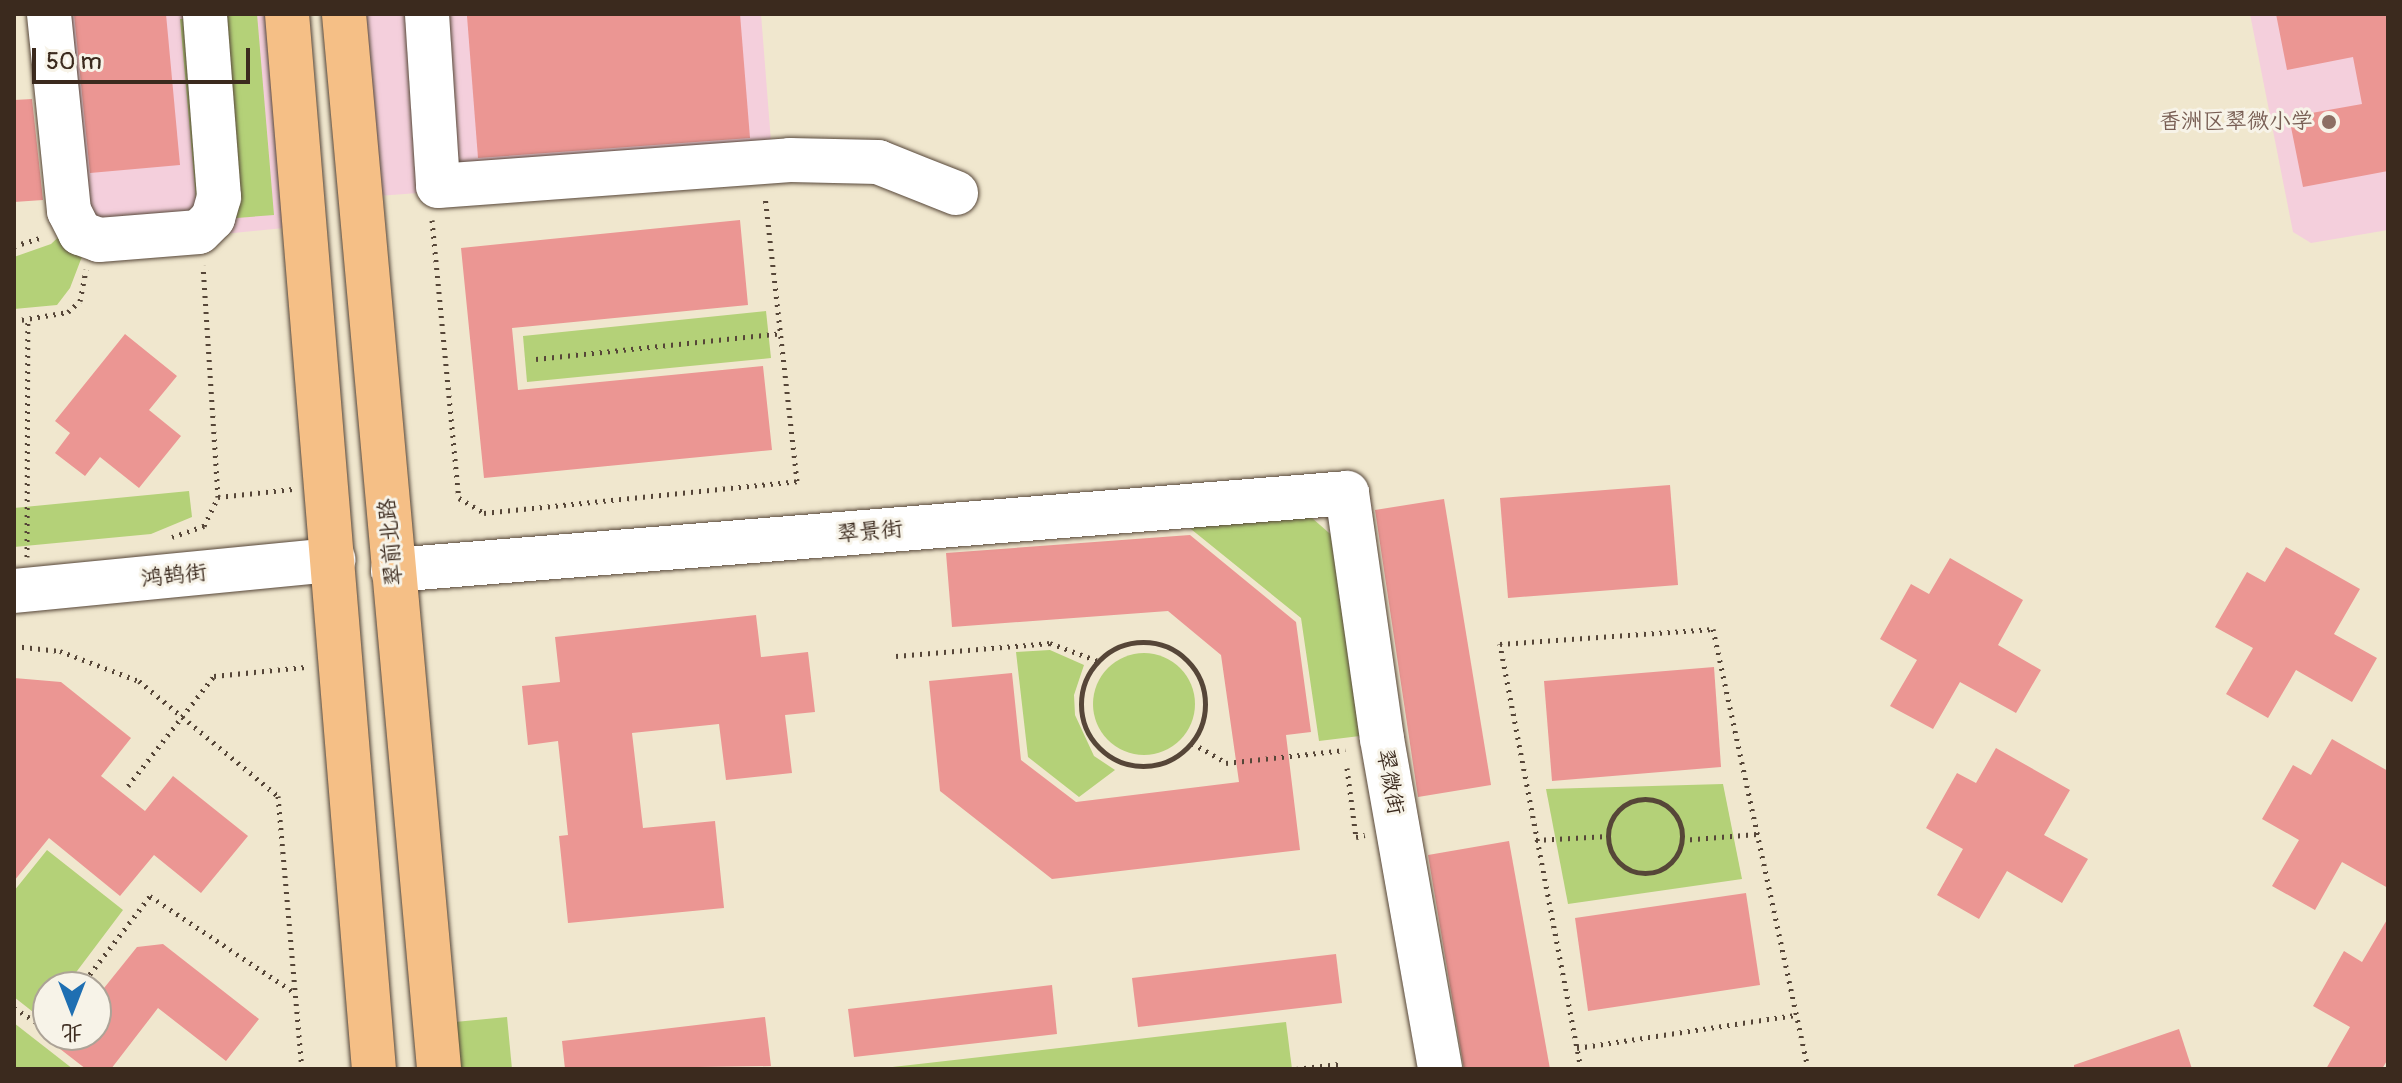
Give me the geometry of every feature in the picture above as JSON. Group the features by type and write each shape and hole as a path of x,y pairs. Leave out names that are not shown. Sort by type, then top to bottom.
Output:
{"main road":[{"name":"翠前北路","path":"344,14 439,1069"},
{"path":"282,24 333,560 374,1069"}],"street":[{"path":"49,14 69,211 80,233 99,240 199,232 213,218 219,197 205,14"},
{"path":"427,14 438,186 761,162 878,162 956,193"},
{"name":"翠景街","path":"393,570 1347,493"},
{"name":"翠微街","path":"1347,493 1398,831 1440,1069"},
{"name":"鸿鹄街","path":"20,574 333,560"}],"path":[{"path":"438,186 430,200 459,498 484,513 797,481 761,162"},
{"path":"199,232 218,497 297,488"},
{"path":"14,321 68,312 80,301 86,263 99,240"},
{"path":"20,574 28,321"},
{"path":"536,359 782,333"},
{"path":"1581,1069 1500,644 1713,629 1808,1069"},
{"path":"896,656 1050,643 1098,661"},
{"path":"1156,643 1192,665 1206,704 1192,743 1157,765 1118,761 1101,750 1082,716 1087,677 1098,661 1115,649 1156,643"},
{"path":"14,646 60,651 139,681 278,796 302,1069"},
{"path":"128,786 214,676 311,667"},
{"path":"1192,743 1226,763 1345,748 1356,837 1398,831"},
{"path":"1647,799 1669,808 1682,840 1671,862 1649,873 1616,859 1608,836 1615,813 1647,799"},
{"path":"1682,840 1757,834"},
{"path":"1536,840 1608,836"},
{"path":"92,971 150,896 296,993"},
{"path":"14,1008 32,1019"},
{"path":"1577,1048 1796,1015"},
{"path":"1296,1069 1339,1064"}],"shaded area":[{"path":"58,14 269,14 284,228 82,248"},
{"path":"351,14 761,14 773,167 364,197"},
{"name":"香洲区翠微小学","path":"2250,14 2388,14 2388,230 2311,243 2293,232"}],"green space":[{"path":"257,14 274,215 198,221 180,19"},
{"path":"67,229 86,246 70,288 57,305 14,309 14,257 51,244"},
{"path":"766,311 771,358 527,382 523,336"},
{"path":"189,491 192,517 151,534 14,547 14,508"},
{"path":"1304,511 1336,539 1368,735 1319,741 1301,618 1181,521"},
{"path":"1050,650 1084,665 1074,695 1075,715 1094,756 1115,770 1079,797 1028,757 1016,652"},
{"path":"1144,653 1164,657 1180,668 1191,684 1195,704 1191,724 1180,740 1164,751 1144,755 1124,751 1108,740 1097,724 1093,704 1097,684 1108,668 1124,657"},
{"path":"1723,784 1742,879 1568,904 1546,789"},
{"path":"47,850 123,910 77,971 32,971 32,1011 14,997 14,891"},
{"path":"507,1017 512,1069 458,1069 455,1022"},
{"path":"1286,1022 1292,1069 875,1069"},
{"path":"14,1023 32,1037 32,1051 50,1051 73,1069 14,1069"}],"building":[{"path":"74,14 166,14 180,165 90,173"},
{"path":"740,14 750,138 478,158 467,16"},
{"path":"2276,14 2388,14 2388,171 2303,187 2289,117 2362,104 2353,57 2287,70"},
{"path":"32,99 43,200 14,202 14,100"},
{"path":"740,220 748,305 512,328 518,390 763,366 772,450 484,478 461,248"},
{"path":"125,334 177,376 149,410 181,436 139,488 100,457 85,476 55,453 70,433 55,421"},
{"path":"1670,485 1678,585 1508,598 1500,498"},
{"path":"1444,499 1491,785 1418,797 1375,510"},
{"path":"1190,535 1296,622 1311,732 1286,735 1300,850 1052,879 940,791 929,681 1012,673 1021,760 1076,802 1239,782 1221,655 1168,611 952,627 946,553"},
{"path":"2286,547 2360,589 2334,634 2377,658 2352,702 2296,670 2268,718 2226,694 2253,648 2215,627 2247,572 2265,582"},
{"path":"1950,558 2023,600 1998,645 2041,670 2016,713 1960,682 1933,729 1890,706 1917,660 1880,639 1911,584 1929,594"},
{"path":"756,615 761,657 808,652 815,712 785,715 792,773 726,780 719,724 632,733 643,828 715,821 724,908 568,923 559,836 568,835 558,741 528,745 522,686 560,682 555,637"},
{"path":"1714,667 1721,767 1552,781 1544,681"},
{"path":"14,678 61,682 131,738 101,776 145,811 173,776 248,836 201,893 154,855 120,896 49,838 14,881"},
{"path":"2332,739 2388,771 2388,888 2342,862 2315,910 2272,886 2299,840 2262,819 2293,765 2311,775"},
{"path":"1996,748 2070,790 2044,835 2088,859 2062,903 2007,871 1979,919 1937,895 1963,849 1926,828 1957,773 1976,783"},
{"path":"1509,841 1550,1069 1464,1069 1428,855"},
{"path":"1746,893 1760,985 1588,1011 1575,918"},
{"path":"2388,918 2388,1059 2382,1069 2326,1069 2350,1027 2313,1006 2344,951 2362,962"},
{"path":"163,944 259,1019 226,1061 158,1008 111,1069 86,1069 63,1051 112,1051 112,978 137,947"},
{"path":"1336,954 1342,1003 1138,1027 1132,978"},
{"path":"1052,985 1057,1034 854,1057 848,1009"},
{"path":"765,1017 771,1066 565,1069 562,1041"},
{"path":"2179,1029 2192,1069 2074,1069 2074,1065"}],"place":[{"name":"香洲区翠微小学","path":"2329,122"}]}
